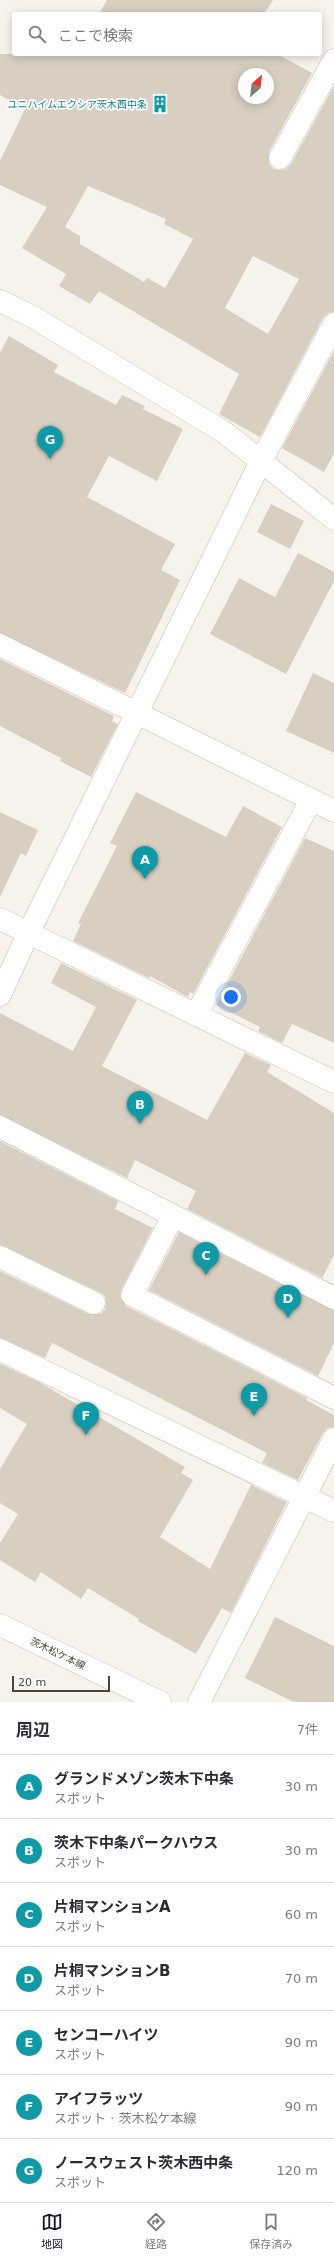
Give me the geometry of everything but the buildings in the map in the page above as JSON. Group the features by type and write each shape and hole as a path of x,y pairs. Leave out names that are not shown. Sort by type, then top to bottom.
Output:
{"street":[{"path":"280,158 334,60"},
{"path":"0,301 33,317 217,428 334,519"},
{"path":"0,995 28,934 261,461 334,324"},
{"path":"0,645 334,811"},
{"path":"196,1015 311,800"},
{"path":"0,919 28,934 334,1082"},
{"path":"0,1127 334,1298"},
{"path":"174,1216 132,1295 334,1398"},
{"path":"0,1257 94,1303"},
{"path":"0,1350 334,1511"},
{"path":"199,1702 334,1439"},
{"name":"茨木松ケ本線","path":"0,1625 160,1702"}],"place":[{"name":"ユニハイムエクシア茨木西中条","path":"160,104"},
{"name":"ノースウェスト茨木西中条","path":"50,459"},
{"name":"グランドメゾン茨木下中条","path":"145,879"},
{"name":"茨木下中条パークハウス","path":"140,1124"},
{"name":"片桐マンションA","path":"206,1275"},
{"name":"片桐マンションB","path":"288,1318"},
{"name":"センコーハイツ","path":"254,1416"},
{"name":"アイフラッツ","path":"86,1435"}]}
